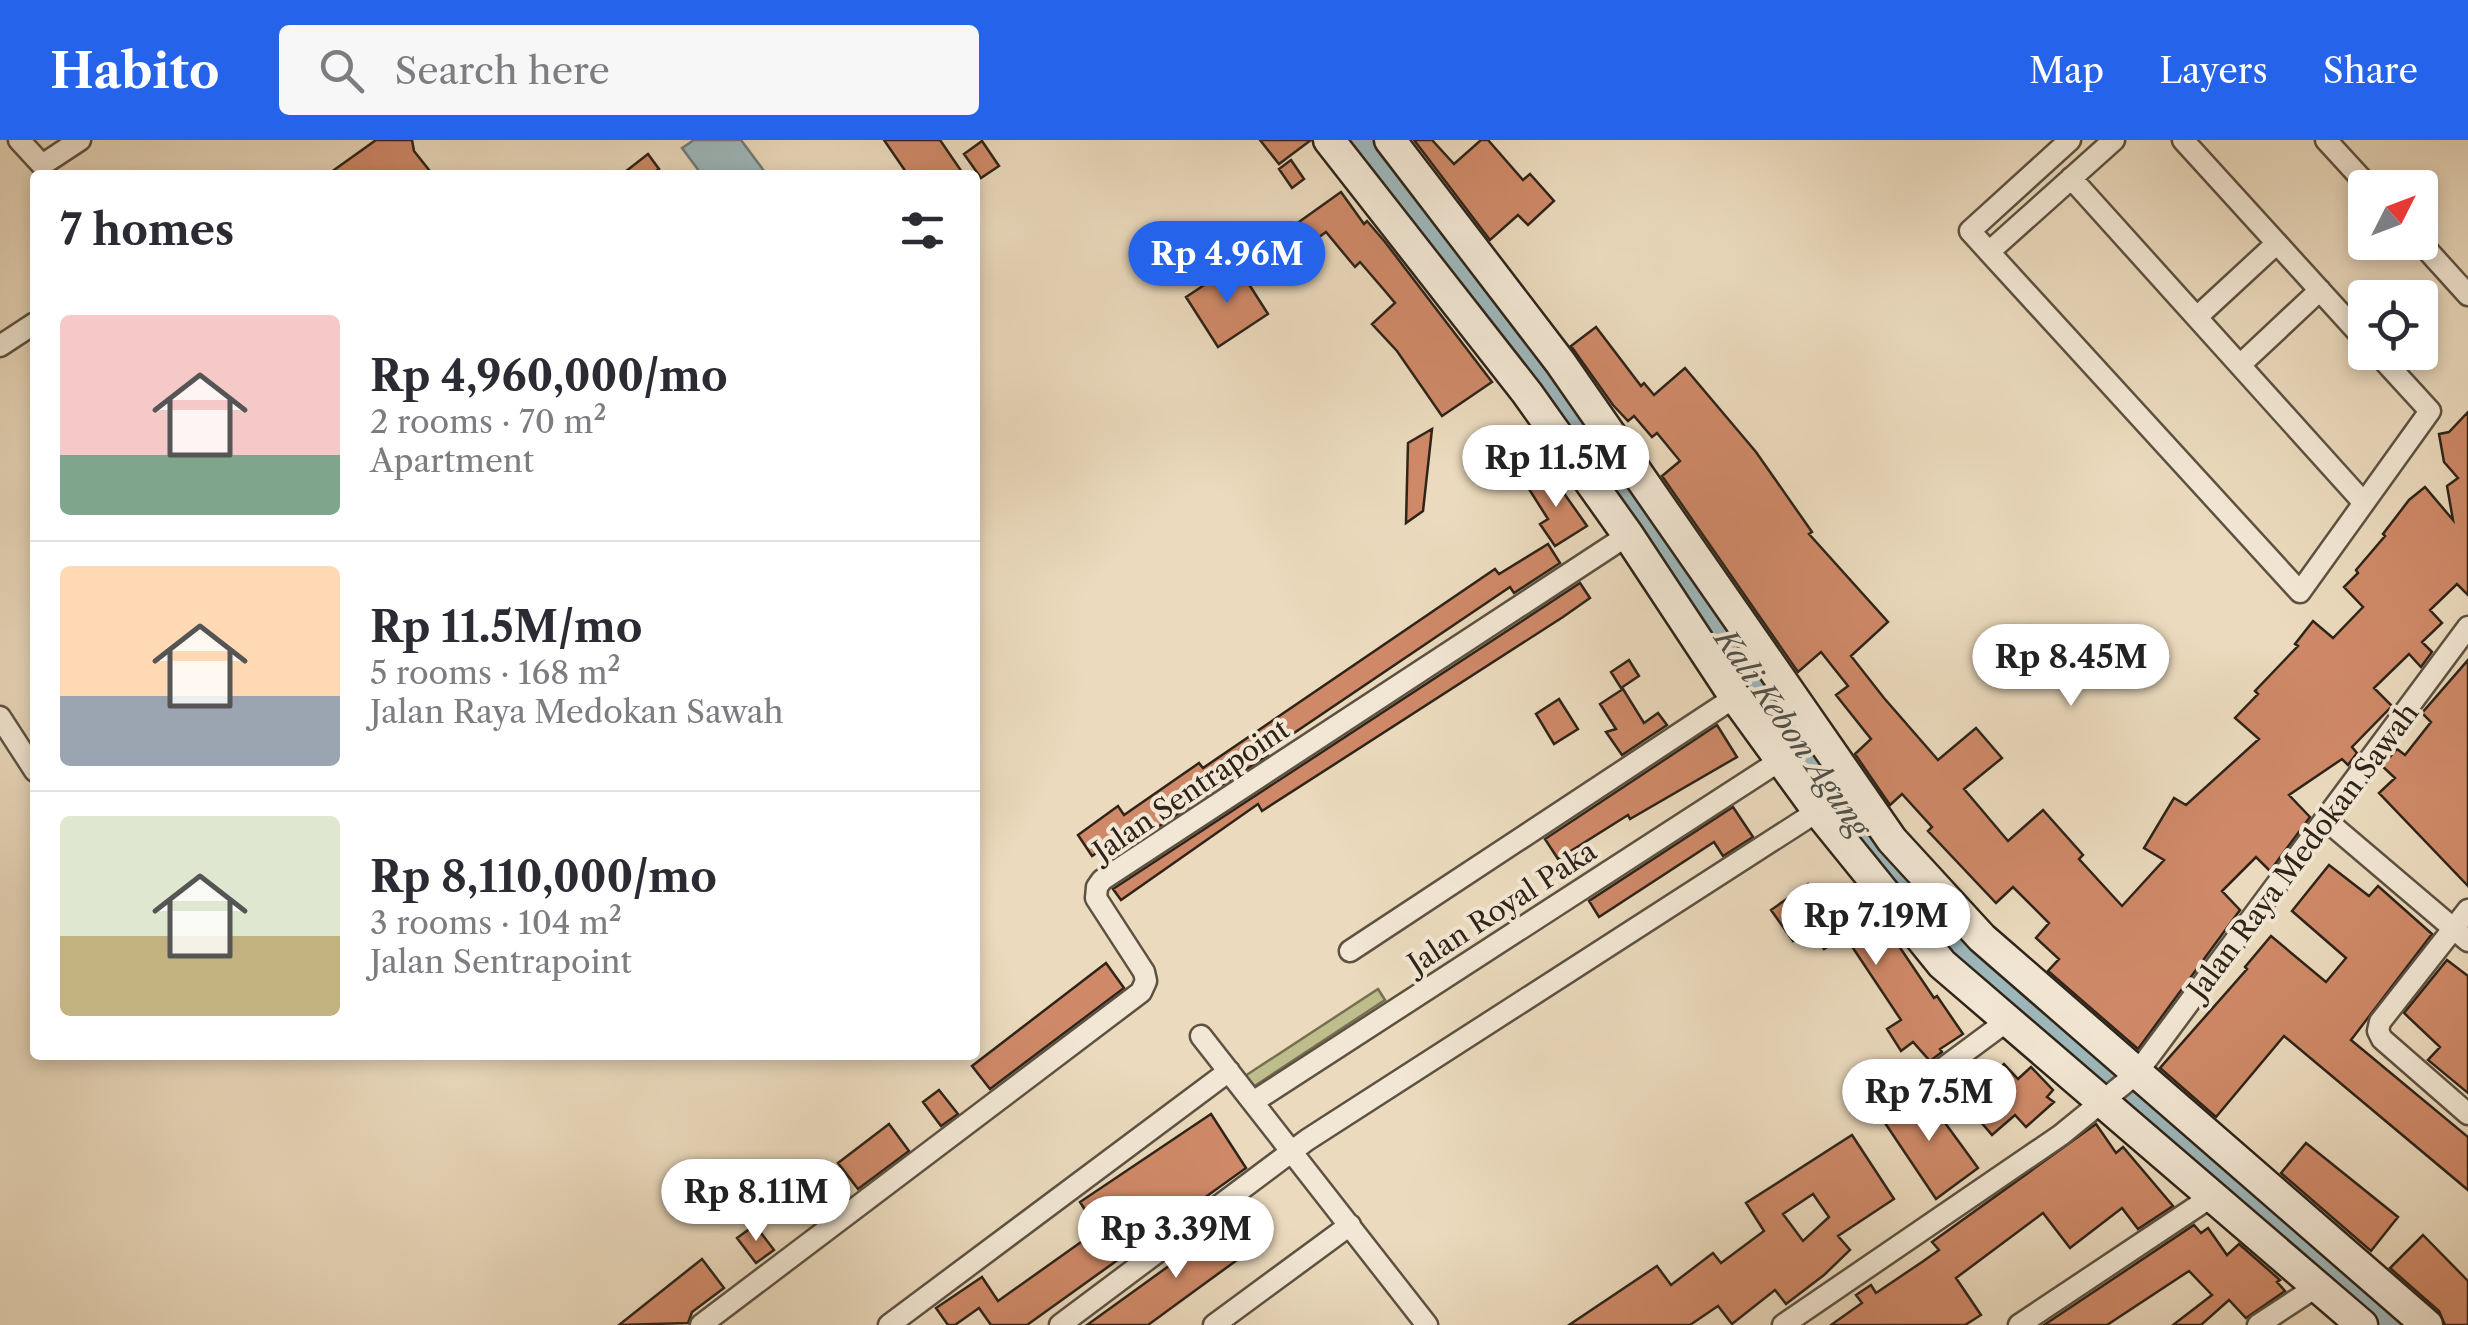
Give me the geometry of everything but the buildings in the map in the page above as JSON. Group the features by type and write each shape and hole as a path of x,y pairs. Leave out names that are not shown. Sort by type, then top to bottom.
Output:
{"street":[{"path":"19,140 38,163 49,162 80,140"},
{"path":"1329,140 1527,393 1818,811 1942,964 2107,1099 2210,1197 2362,1325"},
{"path":"1390,140 1560,362 1892,840 1982,938 2134,1077 2427,1325"},
{"path":"2070,140 1970,231 2300,592 2430,411 2392,370"},
{"path":"1989,252 2114,140"},
{"path":"2183,140 2348,321"},
{"path":"2326,140 2354,170"},
{"path":"2071,178 2364,503"},
{"path":"2196,317 2277,244"},
{"path":"2436,260 2468,295"},
{"path":"2240,365 2320,290"},
{"path":"0,346 30,326"},
{"name":"Jalan Sentrapoint","path":"701,1325 1142,992 1144,972 1096,898 1102,880 1628,535"},
{"name":"Jalan Raya Medokan Sawah","path":"1782,1325 2045,1146 2134,1077 2468,626"},
{"path":"1350,951 1735,697"},
{"path":"0,717 30,763"},
{"name":"Jalan Royal Paka","path":"1253,1102 1781,760"},
{"path":"1060,1325 1292,1150 1818,811"},
{"path":"2327,821 2460,935"},
{"path":"2468,910 2460,935 2380,1022 2378,1031 2382,1039 2468,1114"},
{"path":"1930,1078 2007,1021"},
{"path":"1201,1036 1427,1325"},
{"path":"889,1325 1229,1071"},
{"path":"2019,1325 2210,1197"},
{"path":"1214,1325 1350,1226"},
{"path":"2258,1325 2316,1287"}],"shaded area":[{"path":"1378,989 1385,1000 1253,1087 1245,1076"}],"water":[{"path":"694,140 741,140 763,170 698,170 682,148"}],"waterway":[{"name":"Kali Kebon Agung","path":"1364,140 1531,358 1863,836 1949,934 2099,1074 2398,1325"}]}
